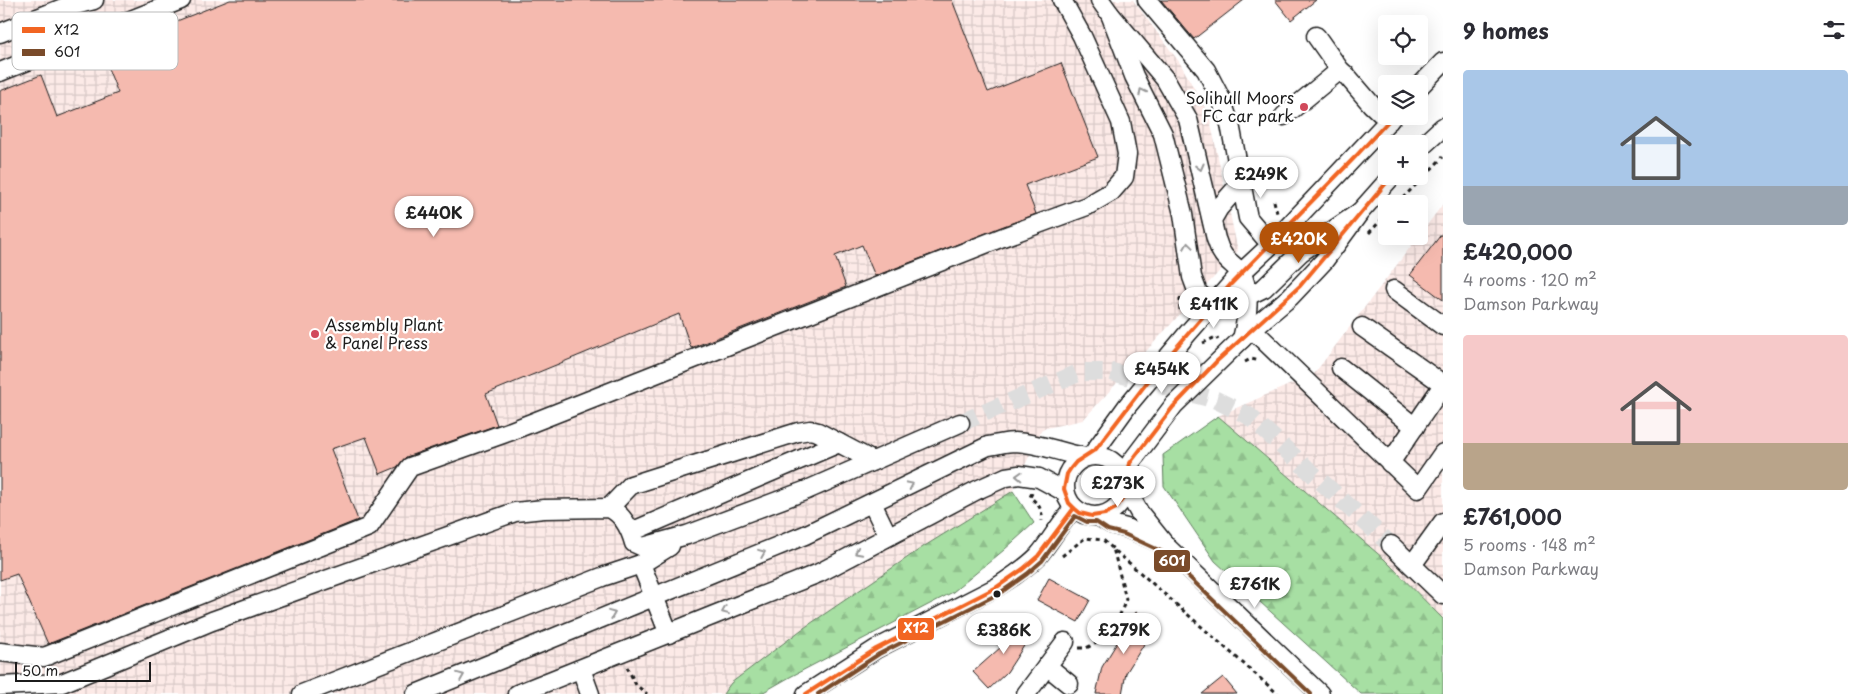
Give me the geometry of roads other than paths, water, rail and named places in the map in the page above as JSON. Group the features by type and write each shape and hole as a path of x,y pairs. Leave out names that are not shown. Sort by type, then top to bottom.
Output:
{"street":[{"path":"52,12 72,4 94,0"},
{"path":"151,12 181,0"},
{"path":"0,652 44,657 360,531 369,527 379,516 410,467 529,424 1095,202 1111,192 1124,177 1127,154 1121,122 1082,36 1062,0"},
{"path":"1147,0 1206,70 1220,97 1230,124 1248,218 1271,245"},
{"path":"1105,7 1165,78 1188,120 1222,254 1241,273 1247,297 1247,334 1418,489 1443,453"},
{"path":"1105,7 1134,76 1163,134 1183,214 1192,277 1198,293 1194,319 1183,326"},
{"path":"0,33 12,28"},
{"path":"1316,36 1340,70 1378,109"},
{"path":"1428,78 1443,62"},
{"path":"0,72 12,67"},
{"path":"1284,116 1340,70"},
{"path":"1384,185 1360,212 1324,261 1290,297 1247,334 1174,405 1131,462 1123,498 1117,507 1108,513 1098,516 1089,516 1074,508 1064,492 1064,481 1068,471 1075,462 1088,456 1128,406 1183,326 1216,303 1241,273 1271,245 1385,125"},
{"path":"1428,141 1443,127"},
{"path":"1212,220 1219,208 1240,184"},
{"path":"1198,293 1207,300 1216,303 1235,302 1247,297 1264,288 1301,252 1360,212"},
{"path":"1394,290 1443,326"},
{"path":"1362,327 1443,384 1390,463"},
{"path":"1341,368 1414,427"},
{"path":"0,686 62,683 212,621 515,512 544,509 609,508 618,511 631,532 634,543 643,547 687,535 807,490 960,423"},
{"path":"609,508 631,486 798,432 810,430 818,432 873,461"},
{"path":"420,693 805,535 988,446 1013,442 1052,448 1065,454 1103,456 1112,461 1120,469 1139,512 1167,547 1320,694"},
{"path":"631,532 839,443"},
{"path":"518,694 819,573 977,490 1006,477 1039,478 1064,492"},
{"path":"872,503 888,536"},
{"path":"806,694 876,648 997,587 1009,579 1037,556 1074,508"},
{"path":"1098,516 1111,524 1126,528 1167,547"},
{"path":"1412,566 1443,522"},
{"path":"302,694 602,577 641,564 687,535"},
{"path":"1391,545 1443,595"},
{"path":"641,564 669,634"},
{"path":"1026,694 1065,642"},
{"path":"1047,666 1069,684"},
{"path":"581,669 590,694"}],"tunnel":[{"path":"960,423 1081,372 1112,372 1216,400 1249,416 1391,545"}],"place":[{"name":"Solihull Moors FC car park","path":"1304,107"},
{"name":"Assembly Plant & Panel Press","path":"315,334"}]}
